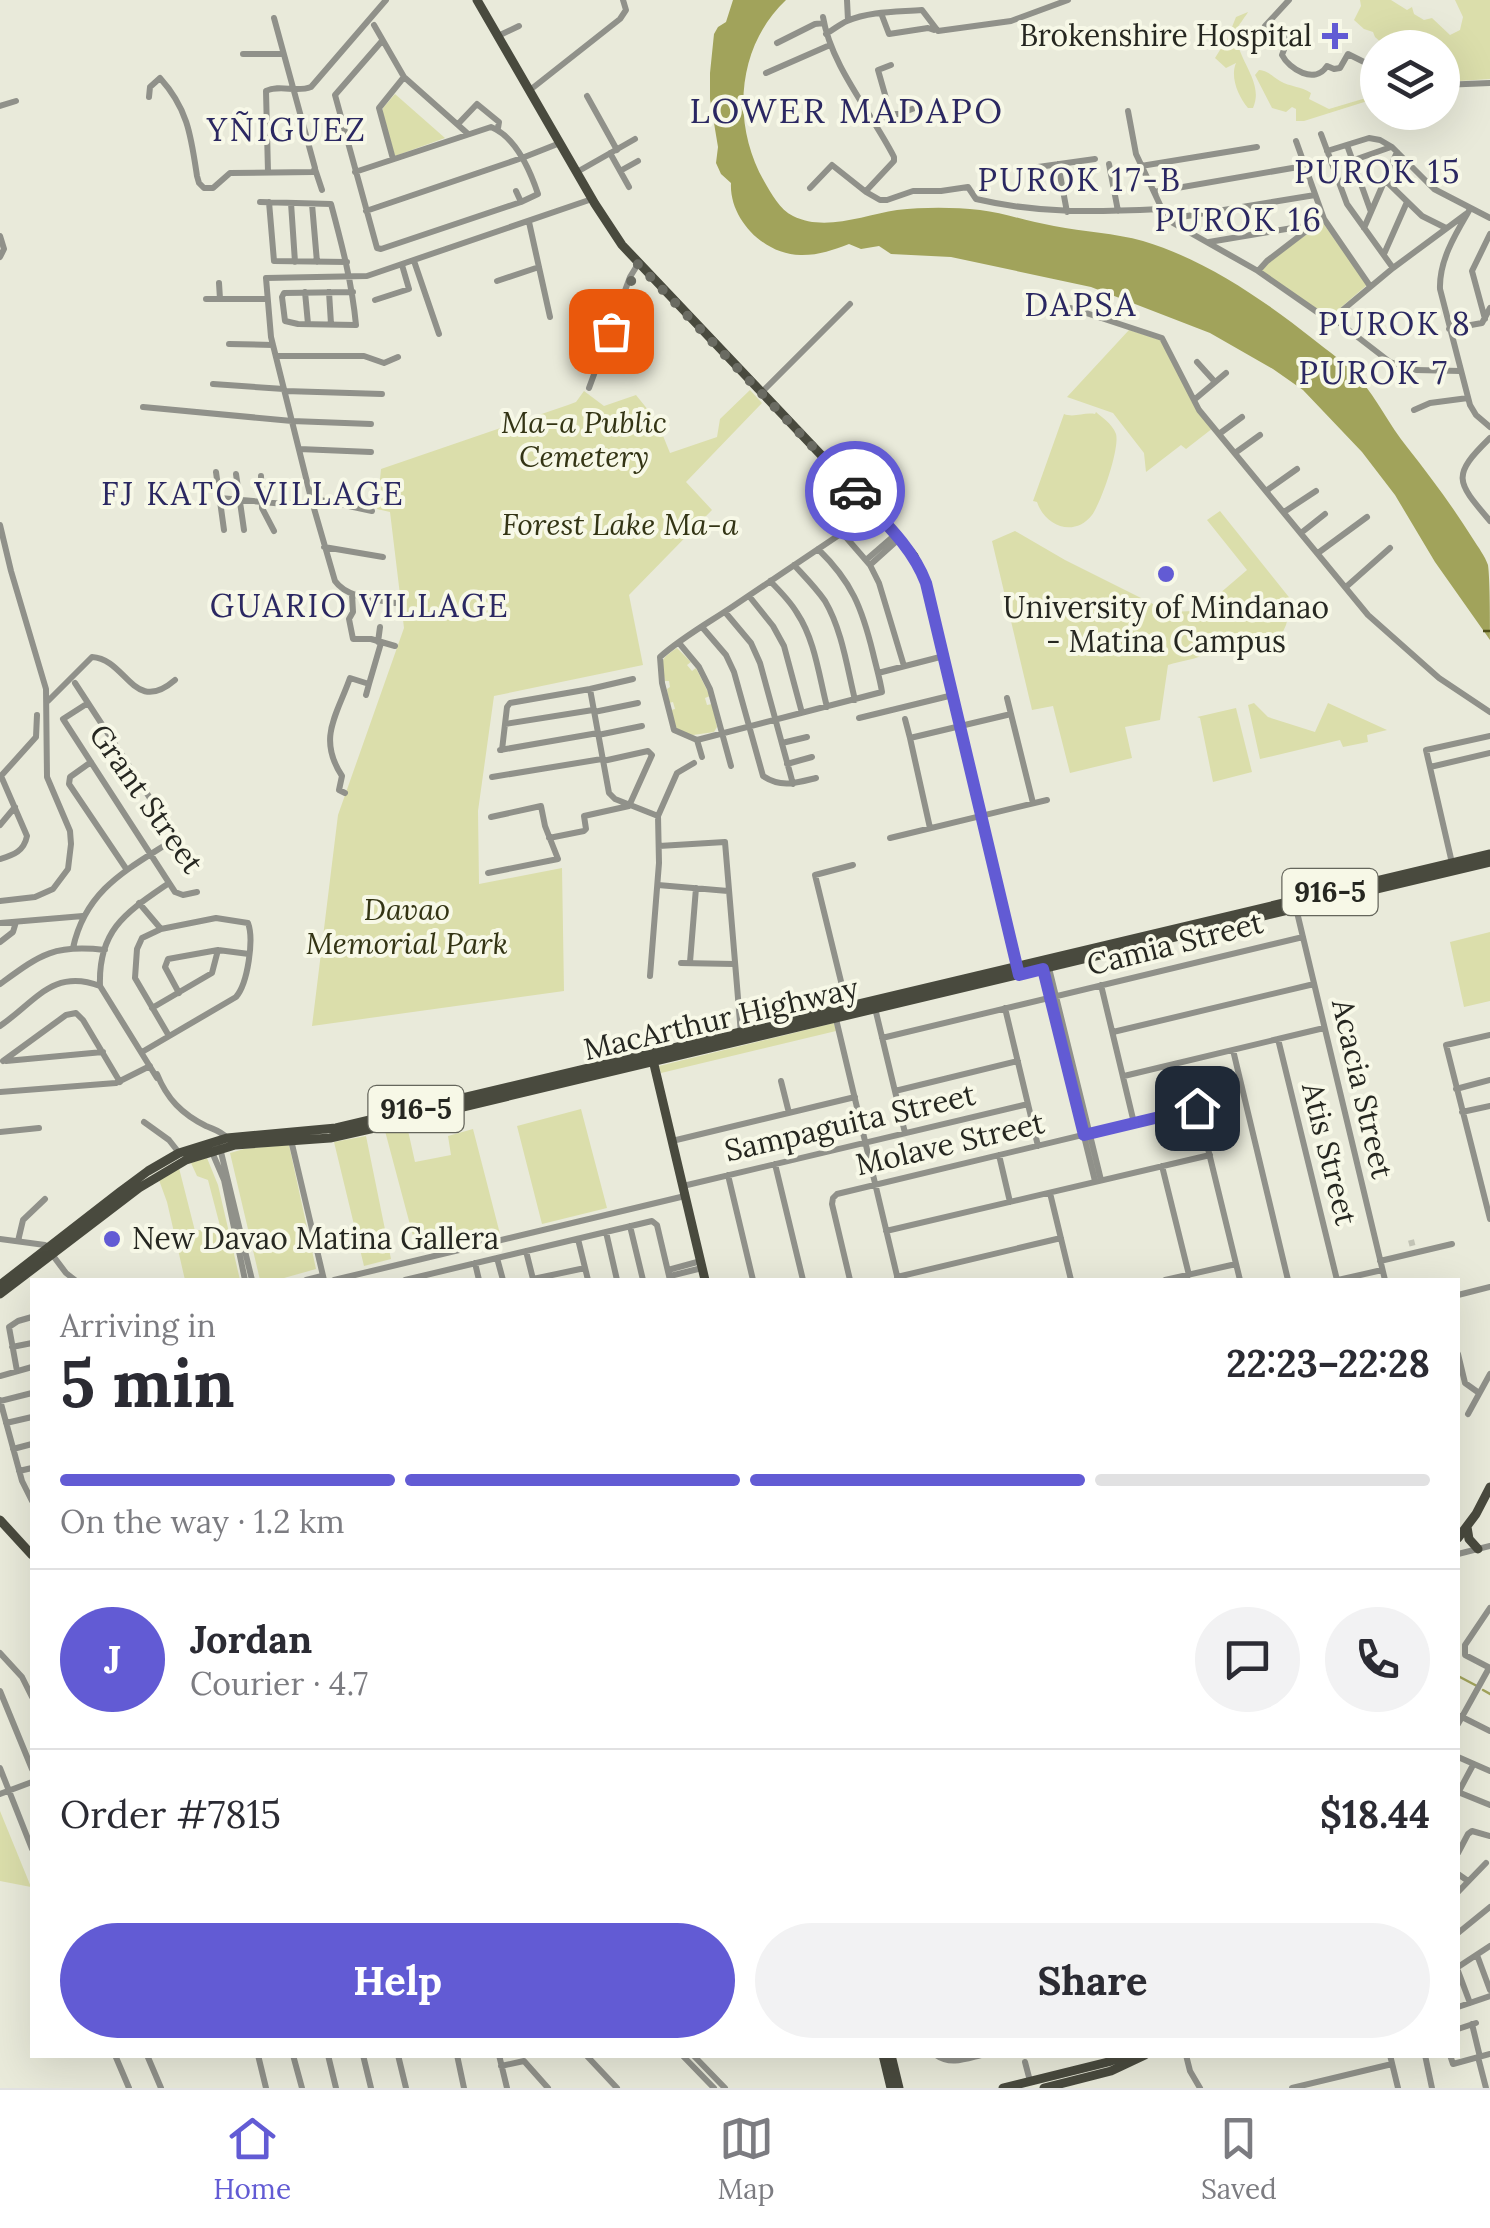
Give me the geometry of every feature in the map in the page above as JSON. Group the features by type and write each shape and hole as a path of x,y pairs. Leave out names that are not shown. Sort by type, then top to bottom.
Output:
{"main road":[{"path":"477,0 610,230 914,556 926,583 1018,971"},
{"name":"MacArthur Highway","path":"219,1144 337,1136 1490,854"},
{"name":"MacArthur Highway","path":"1210,925 1490,862"},
{"name":"MacArthur Highway","path":"1018,971 1046,968 1176,933"},
{"name":"MacArthur Highway","path":"835,1014 875,1005"},
{"path":"652,1057 705,1278"},
{"name":"MacArthur Highway","path":"0,1284 97,1215 148,1171 181,1157 219,1144 431,1110"},
{"name":"MacArthur Highway","path":"0,1294 33,1274 50,1250"},
{"path":"1460,1536 1490,1487"},
{"path":"1,1524 30,1553"},
{"path":"1467,1528 1478,1549"},
{"path":"884,2058 891,2088"},
{"path":"892,2058 899,2088"},
{"path":"1004,2088 1115,2058"},
{"path":"1044,2088 1112,2071 1139,2058"}],"street":[{"path":"268,172 265,93 273,88 311,87 386,0"},
{"path":"482,10 489,0"},
{"path":"529,91 620,19 626,10 623,0"},
{"path":"848,0 848,20"},
{"path":"881,12 890,34 1011,20 1068,0"},
{"path":"1289,0 1265,26 1288,39 1283,59 1312,76 1322,74 1327,66 1338,70 1348,54 1360,60"},
{"path":"826,34 848,20 881,12 922,10 936,30"},
{"path":"274,18 322,190"},
{"path":"777,43 823,20 830,45 894,159 866,192"},
{"path":"374,25 404,76 468,134"},
{"path":"497,36 519,26"},
{"path":"382,42 335,95 378,249 538,194 514,145 493,128"},
{"path":"766,73 830,45"},
{"path":"243,54 282,54"},
{"path":"889,114 878,70 891,65"},
{"path":"393,159 380,108 404,76"},
{"path":"150,98 150,87 160,78 189,125 197,176 204,188 213,188 230,173 311,173 315,168"},
{"path":"1460,84 1490,83"},
{"path":"587,96 628,186"},
{"path":"0,106 16,101"},
{"path":"355,172 493,128 498,122 477,104 458,124"},
{"path":"877,125 889,114 920,106"},
{"path":"1128,111 1141,166 1168,219 1258,270 1317,312 1333,318 1396,365 1416,370 1460,371"},
{"path":"1321,134 1347,204 1393,268"},
{"path":"1328,151 1372,137 1394,149 1434,189 1468,211 1490,218"},
{"path":"577,172 634,139"},
{"path":"1296,141 1320,221 1370,286"},
{"path":"366,211 560,143"},
{"path":"1347,145 1372,212"},
{"path":"1141,166 1257,147"},
{"path":"1364,228 1386,180 1394,149"},
{"path":"1354,160 1394,149"},
{"path":"1038,167 1095,158"},
{"path":"620,170 638,160"},
{"path":"1058,164 1067,212"},
{"path":"1109,164 1118,211"},
{"path":"810,188 832,165 884,201 913,191 968,186 976,198 1034,209 1162,209"},
{"path":"1154,192 1304,166"},
{"path":"1386,180 1407,202 1446,228"},
{"path":"516,190 520,202"},
{"path":"1168,219 1314,196"},
{"path":"395,603 352,594 336,584 273,345 266,278 368,276 592,199"},
{"path":"347,262 274,261 264,202 331,204 347,262 351,277 353,292 356,325 287,322 283,294 353,292"},
{"path":"1384,256 1407,202"},
{"path":"292,203 295,262"},
{"path":"312,204 317,262"},
{"path":"1333,318 1468,211"},
{"path":"1468,211 1447,254 1440,281 1468,398 1476,414 1490,427"},
{"path":"1206,242 1320,221"},
{"path":"1258,270 1320,221"},
{"path":"528,222 550,317"},
{"path":"1485,319 1472,272 1490,234"},
{"path":"0,236 4,249 0,257"},
{"path":"414,261 439,334"},
{"path":"589,388 638,264"},
{"path":"375,300 409,289 402,265"},
{"path":"497,281 539,267"},
{"path":"220,282 220,299"},
{"path":"305,292 308,324"},
{"path":"329,292 331,324"},
{"path":"206,299 268,300"},
{"path":"761,393 850,304"},
{"path":"1071,308 1162,338 1194,400 1219,434 1368,615 1439,678 1490,712"},
{"path":"1449,329 1482,323 1490,308"},
{"path":"229,344 273,345"},
{"path":"276,356 364,356 384,363 398,357"},
{"path":"1197,362 1215,382"},
{"path":"1194,400 1226,373"},
{"path":"213,384 382,394"},
{"path":"1414,410 1468,398"},
{"path":"142,407 371,424"},
{"path":"1219,434 1242,417"},
{"path":"1235,454 1260,435"},
{"path":"1490,438 1472,455 1462,472 1466,491 1487,511 1490,521"},
{"path":"299,449 372,452"},
{"path":"1266,491 1297,469"},
{"path":"216,472 224,530"},
{"path":"236,474 244,530"},
{"path":"261,476 263,512 274,531"},
{"path":"1284,512 1316,491"},
{"path":"220,498 261,502 312,500 372,512"},
{"path":"1301,534 1325,514"},
{"path":"1318,554 1367,516"},
{"path":"0,524 2,543 44,682 47,778 70,830 70,862 59,884 35,898 0,900"},
{"path":"818,549 855,594 882,692 697,740 674,730 662,684 660,657 770,581 818,549 842,535 868,563 884,593 904,666"},
{"path":"868,563 898,536"},
{"path":"324,546 383,557"},
{"path":"1346,586 1390,548"},
{"path":"794,565 830,612 854,700"},
{"path":"770,581 804,625 827,706"},
{"path":"352,594 353,639 395,646"},
{"path":"749,596 784,646 802,713"},
{"path":"725,612 756,652 792,784"},
{"path":"366,695 380,642 380,627"},
{"path":"702,627 726,655 734,672 765,778 784,784 816,778"},
{"path":"680,642 706,681 731,766"},
{"path":"878,673 944,656"},
{"path":"47,702 92,657 104,660 144,692 158,691 175,680"},
{"path":"345,793 339,790 342,776 331,759 332,722 350,678 369,684"},
{"path":"633,679 508,704 500,750 642,726"},
{"path":"73,948 83,916 97,895 176,838 74,683"},
{"path":"590,689 609,793 658,816"},
{"path":"858,718 953,695"},
{"path":"1008,698 1033,803"},
{"path":"504,724 638,702"},
{"name":"Grant Street","path":"88,703 63,719 170,883 180,894 197,892"},
{"path":"910,739 1011,714"},
{"path":"0,859 18,852 26,840 26,831 1,776 34,741 37,715"},
{"path":"905,718 930,828"},
{"path":"1452,863 1426,750 1490,736"},
{"path":"782,743 807,737"},
{"path":"697,740 702,756"},
{"path":"492,777 651,752 630,805"},
{"path":"1430,768 1490,752"},
{"path":"787,764 812,758"},
{"path":"91,762 70,777 70,784 128,870"},
{"path":"650,976 658,885 658,816 677,772 694,763"},
{"path":"890,838 1048,800"},
{"path":"549,838 584,831 584,816 630,805"},
{"path":"488,874 557,861 542,806 491,817"},
{"path":"0,824 15,807"},
{"path":"659,846 725,842 742,1036"},
{"path":"848,1008 815,875 854,865"},
{"path":"170,883 139,903 115,926 105,950 100,986 178,1109 222,1132 219,1144 249,1278"},
{"path":"658,885 728,891"},
{"path":"696,888 685,962 734,964"},
{"path":"139,903 161,928"},
{"name":"Acacia Street","path":"1296,908 1384,1278"},
{"path":"0,923 83,916"},
{"path":"142,1052 240,993 249,954 251,927 246,921 216,918 161,928 142,938 134,967 137,982 168,1036"},
{"path":"0,942 13,932 16,922"},
{"name":"Camia Street","path":"882,1038 1303,937"},
{"path":"0,984 48,952 73,948 105,950"},
{"path":"178,993 165,967 168,959 218,950 249,954"},
{"path":"152,1008 212,974 218,950"},
{"path":"1046,968 1098,1181"},
{"path":"0,1026 59,982 82,980 100,986"},
{"path":"1113,1032 1314,984"},
{"path":"1102,985 1134,1123"},
{"path":"875,1005 905,1133"},
{"path":"1005,1008 1038,1146"},
{"path":"2,1061 72,1012 81,1016 120,1082"},
{"path":"835,1014 898,1278 1061,1238"},
{"path":"1124,1076 1324,1028"},
{"path":"1490,1034 1446,1046 1490,1214"},
{"name":"Atis Street","path":"1278,1039 1338,1278"},
{"path":"1233,1050 1288,1278"},
{"path":"2,1061 102,1052"},
{"path":"895,1091 1018,1061"},
{"path":"0,1092 120,1082 149,1064"},
{"path":"1456,1089 1490,1080"},
{"path":"780,1081 789,1113"},
{"path":"672,1140 854,1097"},
{"name":"Sampaguita Street","path":"342,1278 684,1191 728,1175 1028,1104"},
{"path":"1462,1112 1490,1106"},
{"name":"Molave Street","path":"850,1278 832,1198 837,1194 1197,1108 1210,1155"},
{"path":"144,1122 169,1140 181,1157"},
{"path":"0,1132 39,1128"},
{"path":"291,1140 323,1278"},
{"path":"998,1155 1010,1202"},
{"path":"886,1231 1210,1155 1240,1278"},
{"path":"775,1164 803,1278"},
{"path":"1162,1166 1189,1274"},
{"path":"728,1175 753,1278"},
{"path":"1050,1192 1071,1278"},
{"path":"18,1242 23,1220 46,1199"},
{"path":"426,1278 450,1269 655,1222 669,1275 702,1265"},
{"path":"630,1226 643,1278"},
{"path":"606,1232 617,1278"},
{"path":"578,1239 588,1278"},
{"path":"0,1240 39,1244 50,1250 70,1278"},
{"path":"1344,1278 1414,1250 1449,1242"},
{"path":"526,1251 533,1278"},
{"path":"497,1258 502,1278"},
{"path":"475,1263 479,1278"},
{"path":"1173,1278 1236,1264"},
{"path":"542,1278 585,1268"},
{"path":"450,1269 452,1278"},
{"path":"1460,1294 1490,1287"},
{"path":"17,1371 9,1331 11,1324 30,1319"},
{"path":"12,1347 30,1342"},
{"path":"1460,1361 1466,1382 1479,1393"},
{"path":"0,1376 30,1368"},
{"path":"1468,1414 1490,1374"},
{"path":"30,1393 0,1400 19,1471 30,1494"},
{"path":"6,1423 30,1417"},
{"path":"13,1449 30,1445"},
{"path":"19,1471 30,1468"},
{"path":"1460,1554 1490,1546"},
{"path":"1460,1717 1490,1668 1463,1652 1490,1608"},
{"path":"0,1653 22,1676 30,1692"},
{"path":"0,1691 30,1764"},
{"path":"1460,1719 1490,1731"},
{"path":"1460,1758 1490,1771"},
{"path":"1460,1790 1474,1765"},
{"path":"0,1768 30,1844"},
{"path":"0,1794 30,1783"},
{"path":"1460,1794 1490,1806"},
{"path":"1460,1849 1472,1831 1490,1836"},
{"path":"1460,1890 1486,1863"},
{"path":"1460,1875 1468,1881"},
{"path":"1460,1931 1489,1908"},
{"path":"1460,1968 1490,1946"},
{"path":"1460,2006 1490,1993 1477,1955"},
{"path":"1460,1974 1470,2002"},
{"path":"1460,2027 1474,2023 1486,2088"},
{"path":"1451,2058 1453,2064 1490,2054"},
{"path":"116,2058 128,2088"},
{"path":"149,2058 161,2088"},
{"path":"259,2058 266,2088"},
{"path":"294,2058 302,2088"},
{"path":"329,2058 336,2088"},
{"path":"364,2058 371,2088"},
{"path":"399,2058 406,2088"},
{"path":"457,2058 464,2088"},
{"path":"500,2058 507,2088"},
{"path":"589,2058 617,2088"},
{"path":"940,2058 966,2058"},
{"path":"1024,2058 1030,2082"},
{"path":"1187,2058 1200,2088"},
{"path":"1426,2058 1432,2088"},
{"path":"1292,2088 1392,2059 1398,2088"},
{"path":"696,2061 714,2088"},
{"path":"696,2061 725,2088"},
{"path":"502,2066 525,2062 548,2088"}],"green space":[{"path":"1360,0 1391,0 1407,10 1412,7 1414,14 1424,20 1432,18 1445,30 1367,30 1354,20"},
{"path":"1455,0 1490,0 1490,79 1460,81 1463,17"},
{"path":"1248,12 1238,27 1237,37 1255,87 1253,108 1248,108 1238,92 1236,63 1226,68 1215,58 1236,17"},
{"path":"1259,70 1268,73 1311,93 1309,99 1329,109 1360,100 1360,103 1296,121 1296,109 1292,107 1286,112 1272,108 1255,75"},
{"path":"395,94 445,138 395,156 382,112"},
{"path":"1323,223 1367,285 1332,315 1261,271 1269,261"},
{"path":"1129,330 1160,340 1213,428 1186,449 1181,445 1146,472 1144,453 1113,413 1067,397"},
{"path":"750,390 762,403 686,482 712,510 629,595 643,665 494,696 478,811 479,884 562,868 564,991 312,1026 338,815 404,628 390,512 377,509 381,469 576,402 584,391 604,406 636,395 657,421 670,453 717,437 720,419"},
{"path":"1096,412 1116,434 1109,475 1092,515 1077,526 1061,526 1046,517 1033,501 1064,414"},
{"path":"1220,511 1292,601 1276,647 1257,635 1242,635 1204,655 1168,665 1160,720 1125,727 1132,758 1070,773 1053,706 1032,710 992,541 1015,531 1169,612 1193,611 1205,606 1247,570 1207,520"},
{"path":"677,648 691,662 687,665 692,671 696,668 710,696 705,698 707,705 712,704 717,727 714,732 693,735 677,731 671,710 675,709 673,702 669,703 669,681 665,681 662,664"},
{"path":"1254,703 1268,717 1315,732 1328,703 1387,730 1367,735 1368,742 1343,747 1340,740 1260,759 1248,705"},
{"path":"1236,708 1252,772 1213,782 1197,717"},
{"path":"1490,932 1490,1001 1464,1007 1450,942"},
{"path":"834,1023 836,1031 661,1073 659,1066"},
{"path":"581,1109 607,1208 542,1224 517,1126"},
{"path":"407,1126 415,1162 451,1155 448,1136 473,1129 500,1234 417,1251 385,1131"},
{"path":"366,1136 391,1259 364,1266 334,1142"},
{"path":"289,1145 316,1269 284,1278 260,1278 230,1153"},
{"path":"207,1158 218,1185 240,1278 185,1278 159,1180 179,1168 195,1231 220,1226 208,1180 197,1176 191,1163"},
{"path":"0,1811 30,1887 0,1881"}],"shaded area":[{"path":"733,0 786,0 757,40 744,86 747,135 753,158 784,210 818,223 918,208 989,211 1143,241 1188,258 1232,282 1337,358 1372,395 1485,558 1489,572 1490,640 1435,562 1395,495 1362,452 1303,390 1210,333 1091,287 951,257 891,254 879,246 861,249 849,244 821,253 788,254 752,233 736,210 731,183 716,163 718,147 710,99 714,34 726,22"}],"waterway":[{"path":"1460,1677 1477,1686"},
{"path":"1483,1690 1490,1694"}],"ferry route":[{"path":"1483,631 1490,631"}],"tunnel":[{"path":"1411,1240 1413,1248"}],"way so far":[{"path":"611,331 638,264 855,491"}],"place":[{"name":"Brokenshire Hospital","path":"1335,36"},
{"name":"University of Mindanao - Matina Campus","path":"1166,574"},
{"name":"New Davao Matina Gallera","path":"112,1239"}],"district":[{"name":"LOWER MADAPO","path":"847,111"},
{"name":"YÑIGUEZ","path":"287,130"},
{"name":"PUROK 15","path":"1378,172"},
{"name":"PUROK 17-B","path":"1080,180"},
{"name":"PUROK 16","path":"1239,220"},
{"name":"DAPSA","path":"1081,305"},
{"name":"PUROK 8","path":"1395,324"},
{"name":"PUROK 7","path":"1374,373"},
{"name":"FJ KATO VILLAGE","path":"253,494"},
{"name":"GUARIO VILLAGE","path":"360,606"}],"route":[{"path":"855,491 904,544 926,583 1019,975 1043,969 1084,1135 1197,1108"}],"park label":[{"name":"Ma-a Public Cemetery","path":"584,440"},
{"name":"Forest Lake Ma-a","path":"620,525"},
{"name":"Davao Memorial Park","path":"407,927"}]}
